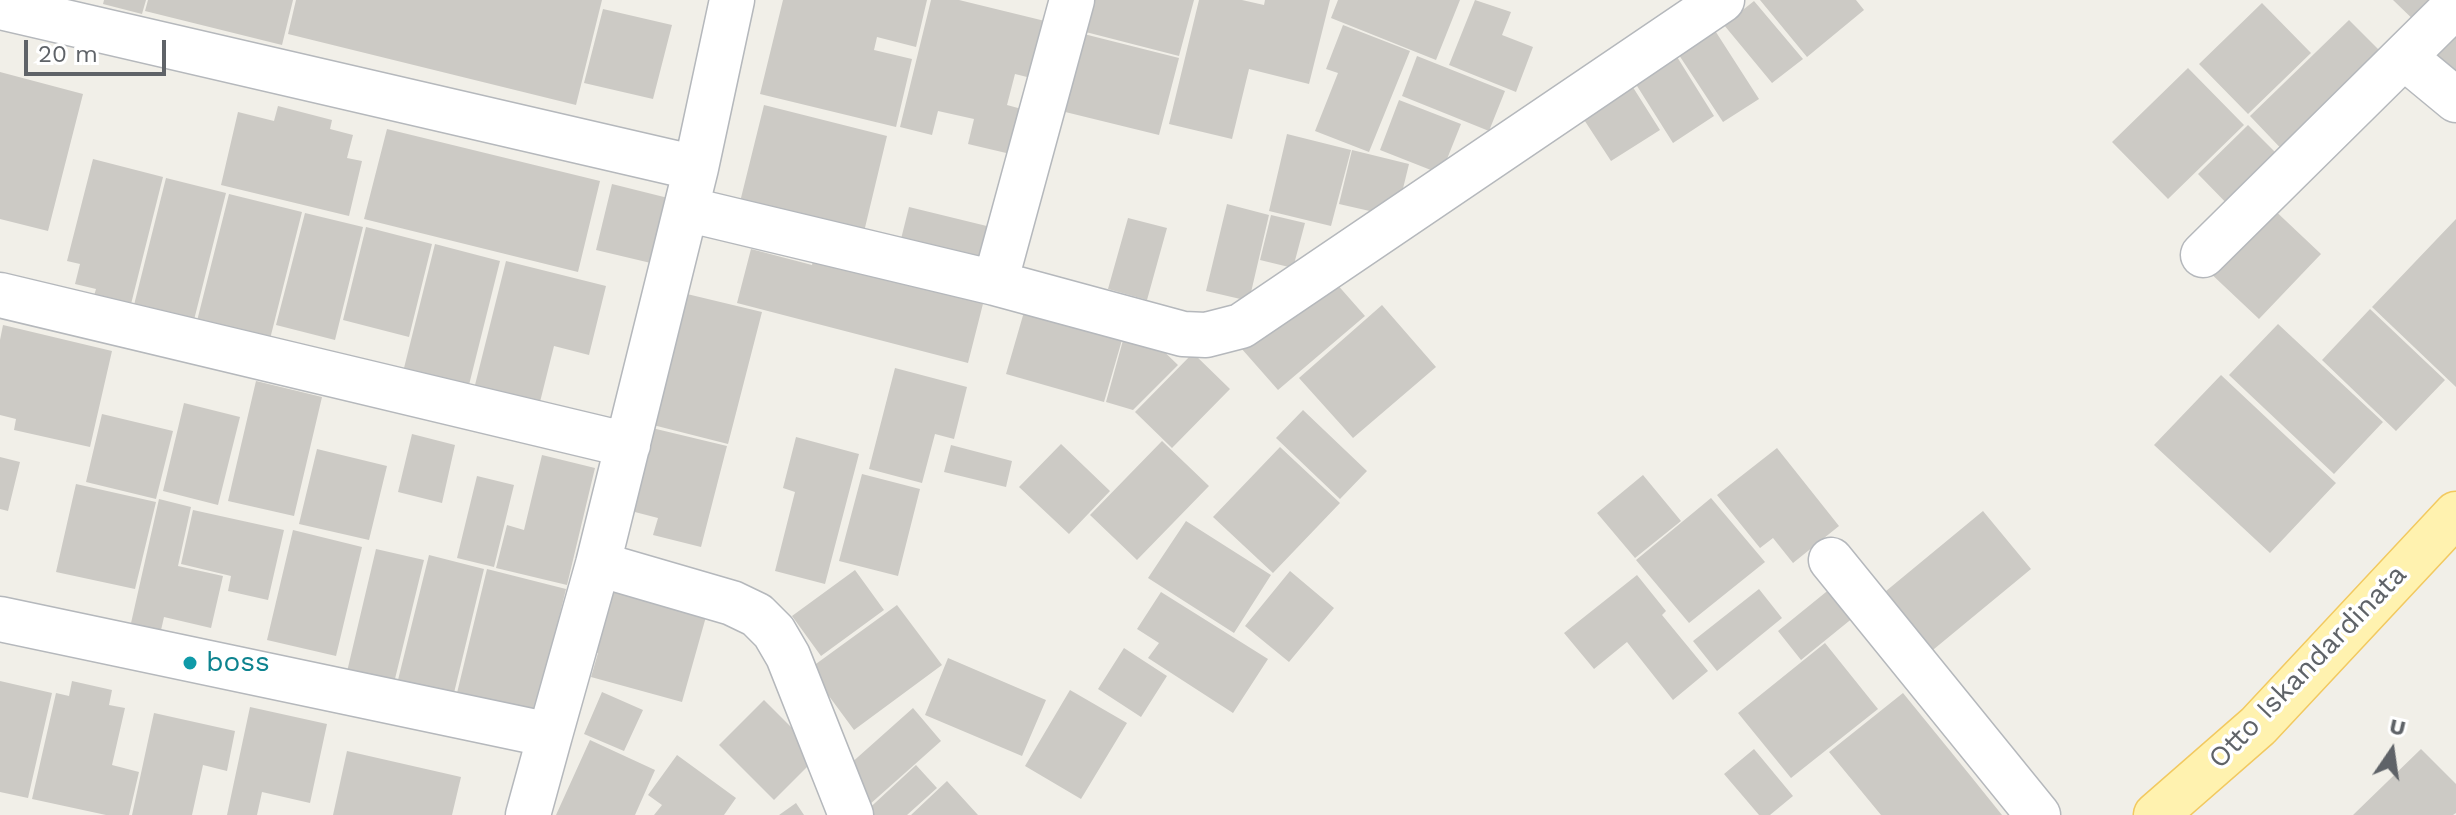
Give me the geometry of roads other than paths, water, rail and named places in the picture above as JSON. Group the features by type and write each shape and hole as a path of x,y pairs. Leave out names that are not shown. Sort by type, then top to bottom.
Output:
{"main road":[{"name":"Otto Iskandardinata","path":"2156,815 2258,726 2456,514"}],"street":[{"path":"528,815 628,445 691,189 732,0"},
{"path":"995,283 1072,0"},
{"path":"0,7 691,189 995,283 1183,334 1206,335 1241,326 1709,3"},
{"path":"2203,255 2456,5"},
{"path":"2404,57 2456,100"},
{"path":"0,295 628,445"},
{"path":"1831,560 2038,815"},
{"path":"598,564 732,603 757,615 774,632 788,656 851,815"},
{"path":"0,619 550,735"}],"place":[{"name":"boss","path":"190,663"}]}
